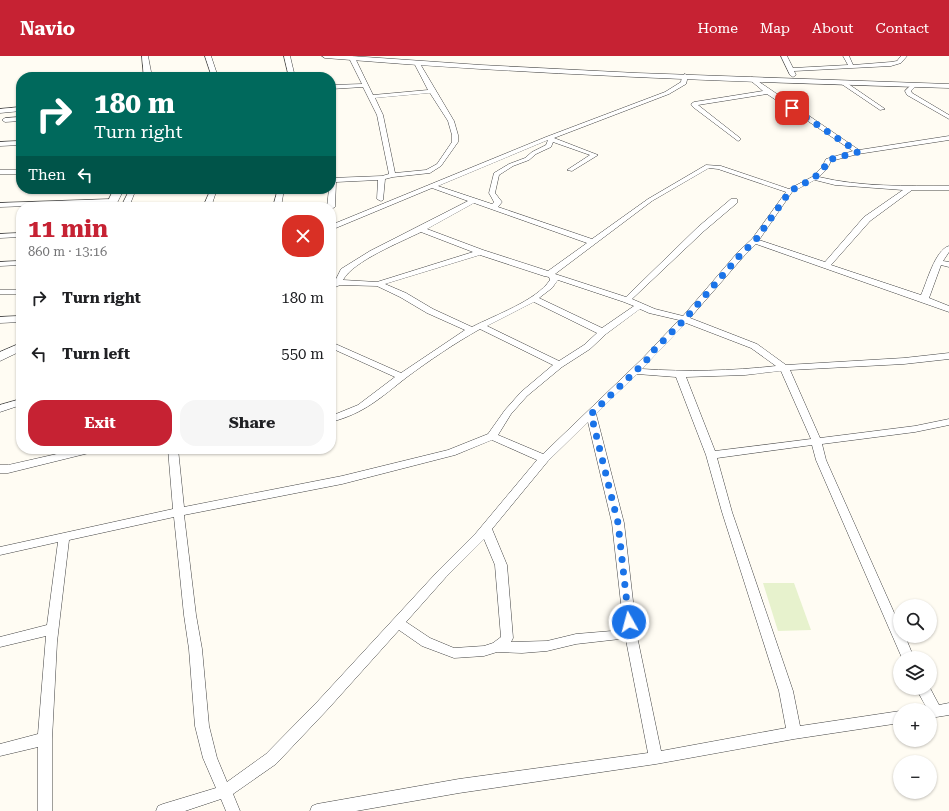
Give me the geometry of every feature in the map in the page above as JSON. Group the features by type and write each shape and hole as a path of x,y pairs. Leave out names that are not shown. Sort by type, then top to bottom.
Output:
{"street":[{"path":"145,56 147,72"},
{"path":"208,56 213,72"},
{"path":"287,56 291,72"},
{"path":"324,56 417,63 685,76 949,86"},
{"path":"784,56 795,81"},
{"path":"846,56 852,67"},
{"path":"791,70 852,67 899,62 904,56"},
{"path":"352,58 380,115 392,175"},
{"path":"336,180 382,178 392,175 428,172 439,165 455,142 456,138 450,120 417,63"},
{"path":"336,226 432,186 667,93 684,83 685,76"},
{"path":"752,79 768,92 858,152"},
{"path":"842,82 882,109"},
{"path":"336,87 364,85"},
{"path":"914,85 908,91 909,94 949,117"},
{"path":"371,97 432,91"},
{"path":"738,139 694,104 768,92"},
{"path":"0,111 16,109"},
{"path":"5,120 16,119"},
{"path":"163,811 226,791 271,759 324,705 372,650 486,529 544,459 635,371 685,319 741,254 755,241 790,191 814,178 824,168 828,160 858,152 949,138"},
{"path":"550,139 595,154 570,170"},
{"path":"493,207 498,202 492,193 496,174 550,146 550,139"},
{"path":"0,144 16,143"},
{"path":"550,275 650,200 708,166 718,166 790,191"},
{"path":"0,172 16,172"},
{"path":"381,199 382,178"},
{"path":"814,178 835,183 910,188 949,188"},
{"path":"432,186 592,242"},
{"path":"826,266 867,220 910,188"},
{"path":"336,283 344,271 351,266 392,242 421,229 474,200"},
{"path":"627,300 701,229 734,201"},
{"path":"0,205 16,205"},
{"path":"421,229 480,252 627,300 639,306 685,319 746,342 773,359 784,368 816,440 821,460 905,651"},
{"path":"0,236 16,235"},
{"path":"755,241 949,309"},
{"path":"924,299 943,253 949,248"},
{"path":"336,284 378,284 480,252"},
{"path":"939,262 949,265"},
{"path":"0,264 16,263"},
{"path":"336,418 360,410 379,397 402,377 476,328 532,298 552,285 554,280 550,275"},
{"path":"378,284 403,295 430,311 524,346 559,365"},
{"path":"0,292 16,292"},
{"path":"532,298 603,332"},
{"path":"0,551 178,512 272,494 405,465 451,453 492,436 508,412 524,394 559,365 587,347 603,332 639,306"},
{"path":"0,320 16,319"},
{"path":"336,347 402,377"},
{"path":"0,357 16,349"},
{"path":"635,371 680,374 745,372 784,368 904,361 949,356"},
{"path":"680,374 711,455 727,512 786,691 794,733"},
{"path":"0,409 16,403"},
{"path":"591,414 618,523 631,636 656,758"},
{"path":"711,455 816,440 915,429 949,422"},
{"path":"492,436 544,459"},
{"path":"0,469 8,469 72,454"},
{"path":"173,454 178,512 196,654 197,687 206,749 214,772 226,791 233,811"},
{"path":"398,623 426,642 454,653 484,651 497,647 503,643 507,638 501,564 486,529"},
{"path":"45,811 45,740 52,629 56,611 64,538"},
{"path":"0,642 52,629"},
{"path":"497,647 522,648 547,646 576,639 620,634 631,636"},
{"path":"937,710 949,709"},
{"path":"317,811 459,786 656,758 794,733 893,718"},
{"path":"0,750 45,740"}],"green space":[{"path":"763,583 794,583 811,630 778,631"}],"route":[{"path":"629,622 618,523 591,414 616,388 646,361 652,352 685,319 741,254 755,241 777,210 782,200 790,191 814,178 824,168 828,160 858,152 792,108"}]}
